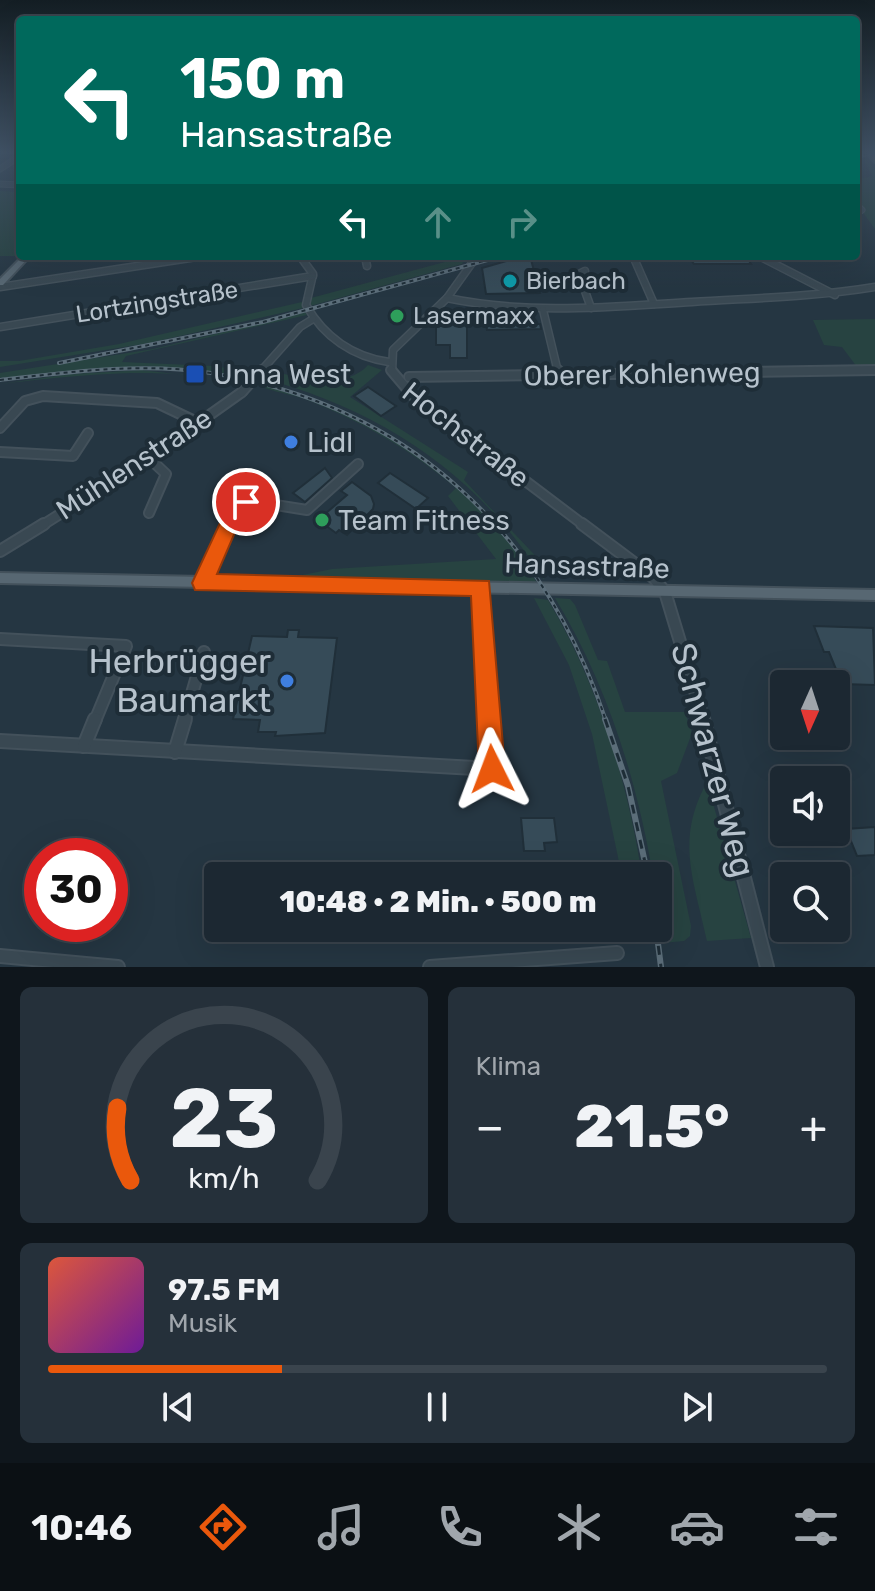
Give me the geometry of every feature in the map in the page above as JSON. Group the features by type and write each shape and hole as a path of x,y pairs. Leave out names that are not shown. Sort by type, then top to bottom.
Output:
{"main road":[{"path":"1,283 23,260"},
{"name":"Hansastraße","path":"0,578 875,595"}],"street":[{"path":"1,283 13,285 169,260"},
{"path":"303,260 313,276 306,305 313,319"},
{"path":"366,260 367,266"},
{"path":"389,362 401,339 447,298 474,260"},
{"path":"635,260 654,304"},
{"path":"767,260 836,295"},
{"path":"585,271 579,274 591,308"},
{"name":"Lortzingstraße","path":"0,327 313,276"},
{"path":"447,298 479,306 543,310 836,295 875,287"},
{"path":"543,310 559,375"},
{"name":"Hochstraße","path":"313,319 361,356 389,362 394,378 404,389 625,555 654,578 665,592"},
{"name":"Mühlenstraße","path":"0,551 149,458 242,392 302,325 313,319"},
{"name":"Oberer Kohlenweg","path":"409,377 875,370"},
{"path":"0,428 17,407 38,396 157,403 199,423"},
{"path":"0,452 73,456 88,433"},
{"path":"149,458 166,474 149,513"},
{"path":"202,583 239,506 251,501 307,510 358,464"},
{"name":"Hochstraße","path":"625,555 646,580 644,592"},
{"path":"0,741 492,769 481,587"},
{"name":"Schwarzer Weg","path":"665,592 705,724 767,967"},
{"path":"0,639 126,646 84,746"},
{"path":"175,752 204,652"},
{"path":"430,967 617,953"},
{"path":"0,956 118,967"}],"green space":[{"path":"0,198 16,198 16,256 0,256"},
{"path":"860,198 875,198 875,229 860,208"},
{"path":"452,260 464,260 462,264 310,306 311,298"},
{"path":"302,302 303,308 149,343 0,367 0,361 19,361 119,344"},
{"path":"305,312 307,315 126,356 122,362 214,366 257,373 255,376 146,366 0,378 0,373 153,349"},
{"path":"875,319 875,367 857,367 842,347 824,345 813,320"},
{"path":"368,365 382,370 350,397 468,472 464,480 546,567 544,580 488,507 421,450 344,407 258,377 268,371 334,380 347,378"},
{"path":"142,370 184,375 124,373 0,384 70,374"},
{"path":"194,376 249,383 242,389 218,380"},
{"path":"255,382 339,411 416,454 451,481 483,511 512,545 537,583 293,577 332,569 496,559 448,496 456,488 421,461 346,417"},
{"path":"534,598 548,600 596,699 619,769 640,862 619,862 592,734 569,665"},
{"path":"555,598 570,599 575,605 598,660 607,661 625,712 685,712 692,733 677,773 661,781 691,926 690,936 684,941 662,943 672,942 672,862 650,862 638,803 617,732 590,663"},
{"path":"707,782 751,938 707,941 693,879 690,841 697,803"}],"building":[{"name":"Bierbach","path":"510,260 531,260 540,293 486,294 482,268"},
{"path":"691,260 748,260 751,264 694,264"},
{"path":"524,321 524,324 540,324 541,329 487,330 486,322"},
{"path":"436,322 467,322 467,358 450,358 450,345 436,345"},
{"path":"368,387 396,406 381,416 354,396"},
{"path":"325,468 332,478 305,502 293,493"},
{"path":"390,473 428,498 416,509 378,483"},
{"path":"352,482 371,496 373,509 347,535 339,530 336,533 318,520 347,495 341,491"},
{"path":"814,626 873,628 875,685 850,684 850,670 836,670 829,652 824,652"},
{"name":"Herbrügger Baumarkt","path":"288,630 299,630 298,637 337,638 325,733 275,736 276,732 258,732 260,720 233,719 252,636 287,637"},
{"path":"521,818 554,818 557,842 544,843 545,851 524,851"},
{"path":"875,827 875,855 857,856 850,839 850,829"}],"railway":[{"path":"59,363 263,322 488,260"},
{"path":"0,380 132,368 211,373 282,389 347,414 406,447 459,488 506,536 546,591 579,653 606,721"},
{"path":"605,719 628,786 645,862"},
{"path":"658,942 661,967"}],"place":[{"name":"Bierbach","path":"510,281"},
{"name":"Lasermaxx","path":"397,316"},
{"name":"Unna West","path":"195,374"},
{"name":"Lidl","path":"291,442"},
{"name":"Team Fitness","path":"322,520"},
{"name":"Herbrügger Baumarkt","path":"287,681"}],"route":[{"path":"246,502 235,511 202,583 481,587 492,769"}]}
